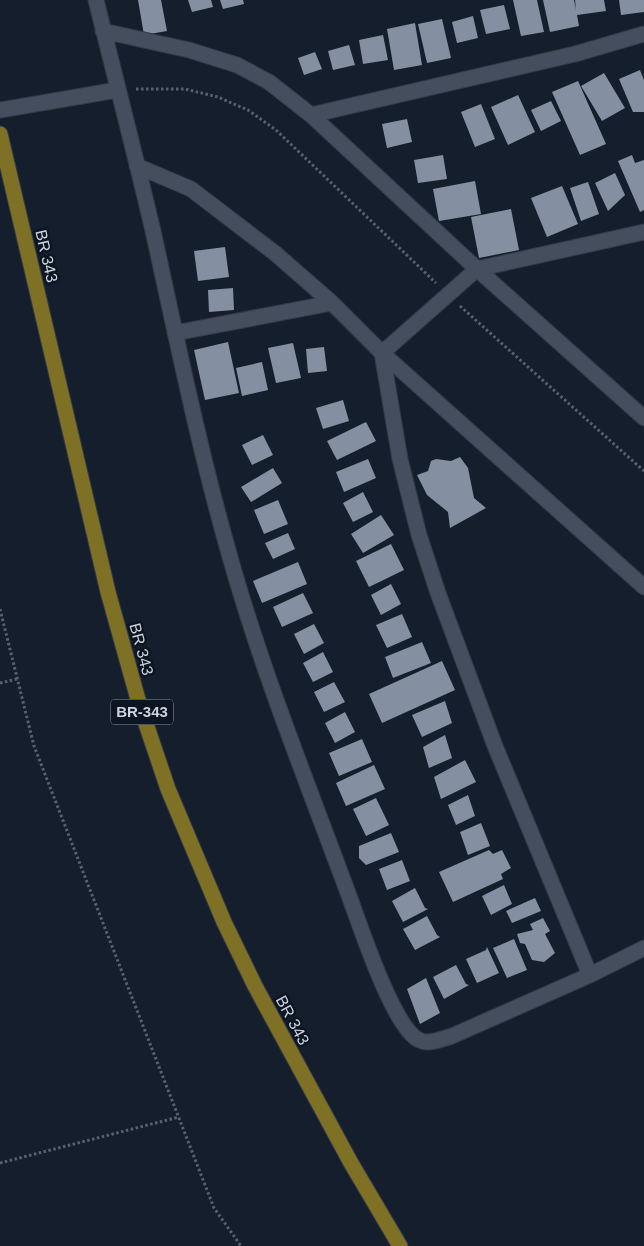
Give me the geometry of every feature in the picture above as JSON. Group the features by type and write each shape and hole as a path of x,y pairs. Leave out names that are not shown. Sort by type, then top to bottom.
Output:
{"main road":[{"name":"BR 343","path":"0,134 108,592 139,703 168,789 224,922 255,986 332,1130 400,1246"}],"street":[{"path":"96,0 137,166 201,444 230,556 290,737 369,950 392,1003 406,1029 419,1040 434,1042 443,1039 590,975 644,948"},
{"path":"103,31 189,50 236,65 269,82 311,115 477,269 644,418"},
{"path":"311,115 575,54 644,34"},
{"path":"0,110 117,90"},
{"path":"137,166 191,189 276,254 332,303 382,353 644,587"},
{"path":"382,353 477,269 644,232"},
{"path":"175,333 332,303"},
{"path":"382,353 400,459 419,535 438,593 495,746 590,975"}],"path":[{"path":"117,90 185,89 218,96 248,110 276,130 448,295 644,471"},
{"path":"0,609 34,746 214,1208 241,1246"},
{"path":"0,683 18,679"},
{"path":"0,1163 179,1117"}],"building":[{"path":"138,0 161,0 167,31 144,35"},
{"path":"188,0 211,0 213,7 192,12"},
{"path":"220,0 243,0 244,4 223,9"},
{"path":"513,0 537,0 544,32 521,36"},
{"path":"543,0 574,0 576,10 575,0 604,0 606,11 577,15 579,26 550,32"},
{"path":"619,0 644,0 644,12 621,15"},
{"path":"504,5 510,29 486,34 480,10"},
{"path":"473,16 478,38 457,43 452,22"},
{"path":"442,19 451,58 427,63 418,24"},
{"path":"415,23 422,65 394,70 387,29"},
{"path":"383,35 388,60 363,64 359,40"},
{"path":"349,45 355,65 333,70 328,51"},
{"path":"315,52 322,69 304,75 298,58"},
{"path":"640,70 644,80 644,112 633,112 619,79"},
{"path":"604,73 625,108 602,121 581,86"},
{"path":"578,81 606,144 580,155 552,92"},
{"path":"518,95 535,132 508,145 491,107"},
{"path":"551,101 561,121 541,131 531,110"},
{"path":"481,104 495,139 475,147 461,112"},
{"path":"407,119 412,142 387,148 382,124"},
{"path":"443,155 447,179 418,183 414,160"},
{"path":"632,155 635,163 644,160 644,210 640,212 618,161"},
{"path":"615,173 625,195 608,211 595,183"},
{"path":"475,181 481,214 439,221 433,189"},
{"path":"588,182 599,214 581,221 570,188"},
{"path":"562,186 578,224 547,237 531,198"},
{"path":"511,209 519,250 479,258 471,217"},
{"path":"225,247 229,277 198,281 194,251"},
{"path":"233,288 234,310 209,312 208,290"},
{"path":"228,342 239,393 205,400 194,350"},
{"path":"293,343 301,378 276,383 268,348"},
{"path":"324,347 327,371 308,373 306,349"},
{"path":"262,362 268,390 242,396 236,368"},
{"path":"343,400 349,421 323,429 316,408"},
{"path":"366,422 376,441 337,460 327,441"},
{"path":"263,435 273,455 252,465 242,445"},
{"path":"460,457 468,468 474,498 486,508 450,528 448,512 427,495 417,475 428,471 431,461 436,459 451,461"},
{"path":"368,459 376,478 344,492 336,472"},
{"path":"273,468 282,483 251,502 241,487"},
{"path":"363,492 373,512 353,522 343,503"},
{"path":"278,500 288,524 264,534 254,510"},
{"path":"381,515 394,535 363,553 351,534"},
{"path":"288,533 295,549 273,559 265,543"},
{"path":"391,544 404,570 369,587 356,561"},
{"path":"298,562 307,584 262,603 253,581"},
{"path":"391,584 401,604 381,615 371,595"},
{"path":"303,593 313,613 282,627 273,607"},
{"path":"402,614 412,637 387,648 376,625"},
{"path":"314,624 324,643 304,654 294,634"},
{"path":"422,642 431,663 393,678 385,657"},
{"path":"323,652 333,672 313,682 303,663"},
{"path":"442,661 455,690 382,723 369,694"},
{"path":"334,682 345,702 324,712 314,692"},
{"path":"445,701 452,723 422,737 412,715"},
{"path":"345,712 355,732 335,743 325,723"},
{"path":"445,735 452,758 429,768 423,747"},
{"path":"362,739 372,762 339,776 329,753"},
{"path":"465,760 476,782 441,799 434,777"},
{"path":"374,765 385,789 346,806 336,783"},
{"path":"468,795 475,816 456,825 448,805"},
{"path":"376,798 389,825 366,836 353,809"},
{"path":"481,823 490,846 468,855 460,832"},
{"path":"391,833 399,852 366,865 359,858 359,846"},
{"path":"489,850 493,854 502,850 511,868 501,874 503,879 453,902 439,872"},
{"path":"402,860 410,881 387,890 379,869"},
{"path":"504,885 512,904 491,915 482,896"},
{"path":"415,888 425,908 428,909 403,922 392,901"},
{"path":"535,898 541,911 512,923 506,911"},
{"path":"427,916 440,937 415,950 403,929"},
{"path":"543,918 550,931 545,934 555,953 544,962 532,960 525,944 520,943 517,934 533,930 530,924"},
{"path":"514,939 527,970 507,978 493,948"},
{"path":"487,947 499,973 477,983 466,959 486,950"},
{"path":"456,965 466,984 469,985 444,999 433,977"},
{"path":"426,978 440,1013 420,1024 407,989"}]}
